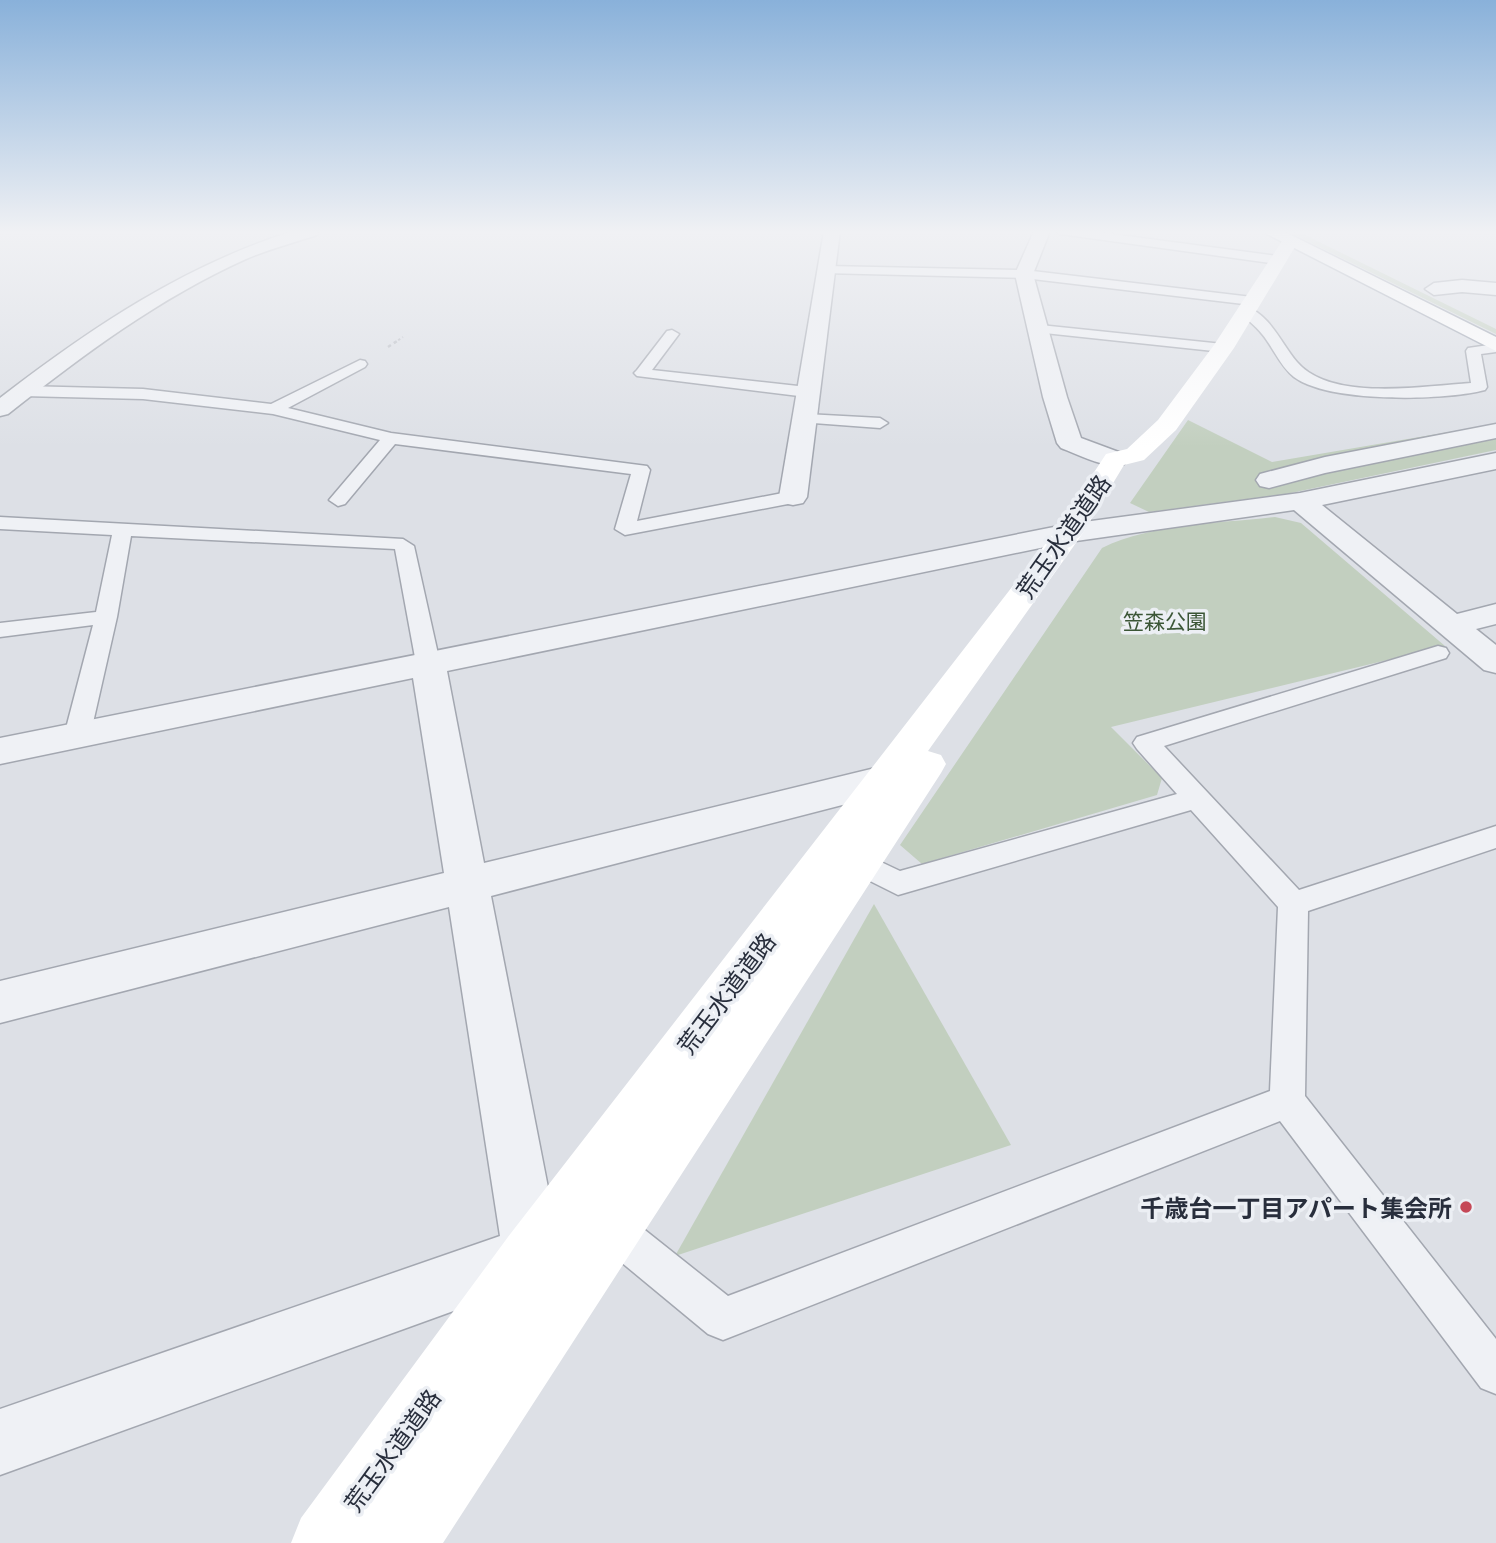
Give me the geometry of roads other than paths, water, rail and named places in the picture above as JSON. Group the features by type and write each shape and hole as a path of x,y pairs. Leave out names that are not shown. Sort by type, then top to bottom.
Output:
{"main road":[{"name":"荒玉水道道路","path":"326,1543 532,1254 904,775 1085,531 1125,457 1167,425 1223,348 1251,303"},
{"path":"1399,303 1496,347"},
{"path":"1463,303 1471,307"},
{"name":"荒玉水道道路","path":"401,1543 860,863 904,775"}],"street":[{"path":"0,409 114,326 151,303"},
{"path":"793,497 822,303"},
{"path":"1032,303 1055,397 1070,443 1125,457"},
{"path":"0,380 29,386"},
{"path":"1269,481 1308,468 1451,442 1496,431"},
{"path":"0,751 1085,531 1300,501 1496,461"},
{"path":"1300,501 1444,639 1496,662"},
{"path":"1444,639 1496,614"},
{"path":"428,663 532,1254"},
{"path":"0,1002 904,775"},
{"path":"0,1442 532,1254 612,1229"}],"lane":[{"path":"1228,303 1249,306 1298,372 1315,384 1346,390 1390,392 1479,387 1473,351 1496,347"},
{"path":"1040,329 1223,348"},
{"path":"672,334 642,373 807,392"},
{"path":"273,409 360,364"},
{"path":"29,386 143,394 273,409 391,439 641,470 625,529 793,497"},
{"path":"806,419 880,423"},
{"path":"338,500 391,439"},
{"path":"0,523 396,543 404,546 428,663"},
{"path":"77,736 106,617 123,528"},
{"path":"0,630 106,617"},
{"path":"1444,639 1146,743 1293,905 1287,1101 1496,1373"},
{"path":"860,863 898,883 1197,798"},
{"path":"1293,905 1496,837"},
{"path":"612,1229 723,1319 1287,1101"}],"place":[{"name":"千歳台一丁目アパート集会所","path":"1466,1207"}],"park label":[{"name":"笠森公園","path":"1165,621"}]}
